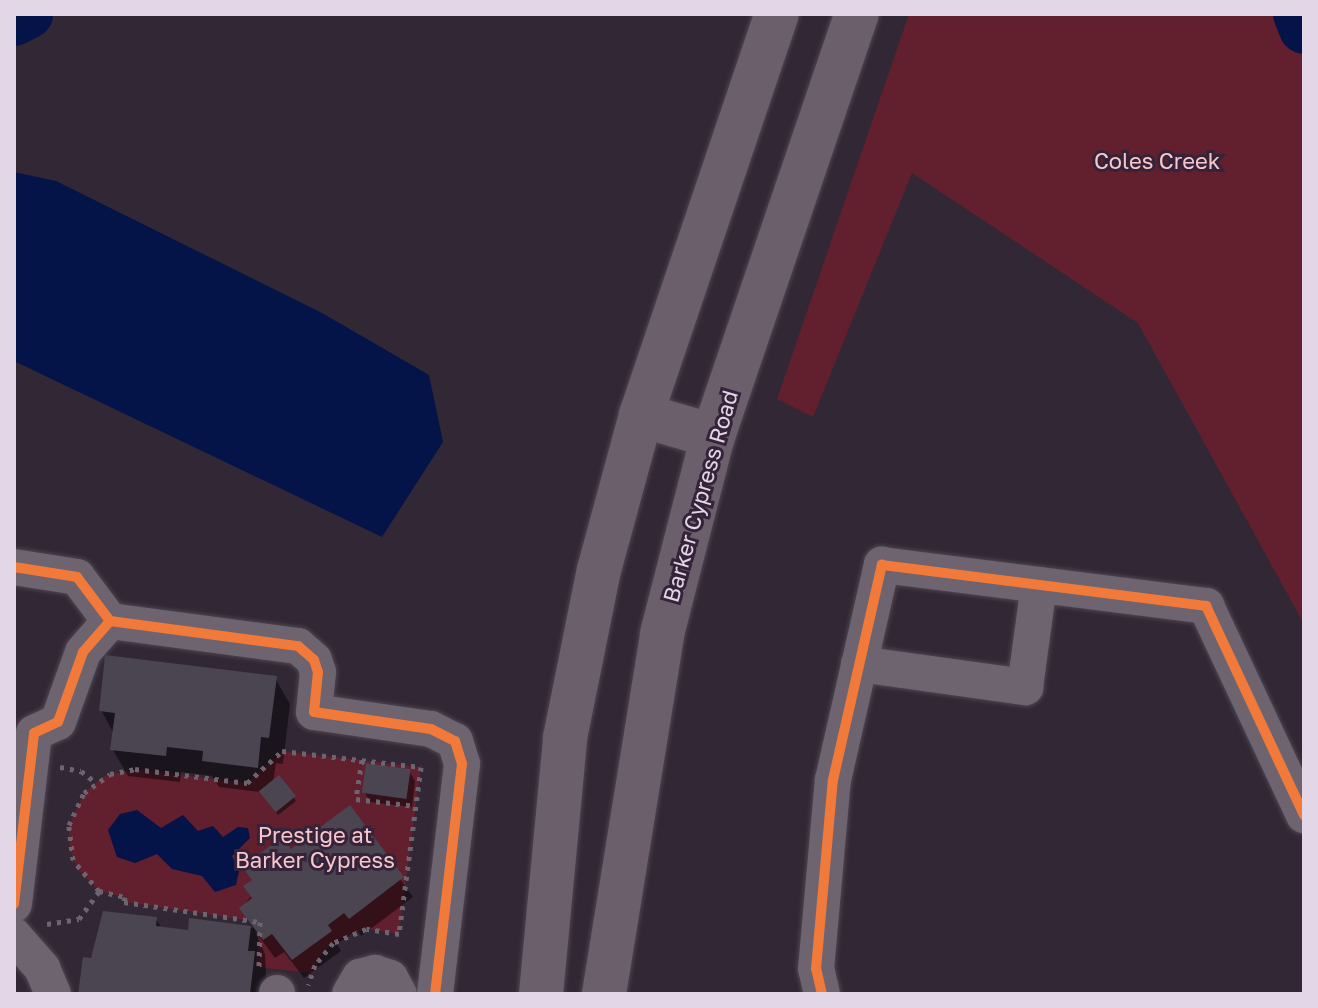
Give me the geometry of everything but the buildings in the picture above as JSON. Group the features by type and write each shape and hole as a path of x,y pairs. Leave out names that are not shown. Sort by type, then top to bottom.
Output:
{"main road":[{"path":"541,994 565,738 599,570 641,415 777,14"},
{"name":"Barker Cypress Road","path":"604,994 662,634 713,436 857,14"},
{"path":"641,415 713,436"}],"street":[{"path":"822,994 816,969 833,780 882,565 1206,606 1304,815"},
{"path":"14,567 77,577 110,621 298,646 314,660 318,672 314,712 431,729 455,741 462,764 435,994"},
{"path":"859,664 1025,687 1039,585"},
{"path":"53,994 21,932 24,731 58,722 83,652 110,621"},
{"path":"350,994 360,977 375,973 390,978 399,994"}],"path":[{"path":"307,994 312,973 323,952 343,937 366,929 399,934 421,767 282,751 247,783 135,769 104,776 77,803 68,836 78,870 99,891 125,897 124,902 260,922 256,967 280,982 312,973"},
{"path":"362,760 356,799 416,806"},
{"path":"21,932 79,919 99,891"}],"green space":[{"name":"Coles Creek","path":"909,14 1304,14 1304,624 1138,323 912,173 813,417 777,399"},
{"name":"Prestige at Barker Cypress","path":"282,751 421,767 399,934 366,929 343,937 323,952 312,973 256,967 260,922 124,902 124,897 99,891 78,870 70,850 69,825 84,793 104,776 135,769 247,783"}],"shaded area":[{"path":"14,172 56,181 322,313 429,375 443,442 382,537 14,361"},
{"path":"137,810 161,828 183,815 198,831 213,826 223,837 238,827 248,828 250,838 232,856 239,871 236,885 215,892 202,876 172,869 157,854 135,863 117,857 108,830 120,814"}],"waterway":[{"path":"14,21 28,14"},
{"path":"1298,14 1304,29"}],"cycle path":[{"path":"822,994 816,969 833,780 882,565 1206,606 1304,815"},
{"path":"14,567 77,577 110,621 298,646 314,660 318,672 314,712 431,729 455,741 462,764 435,994"},
{"path":"14,904 34,733 58,722 83,652 110,621"}]}
